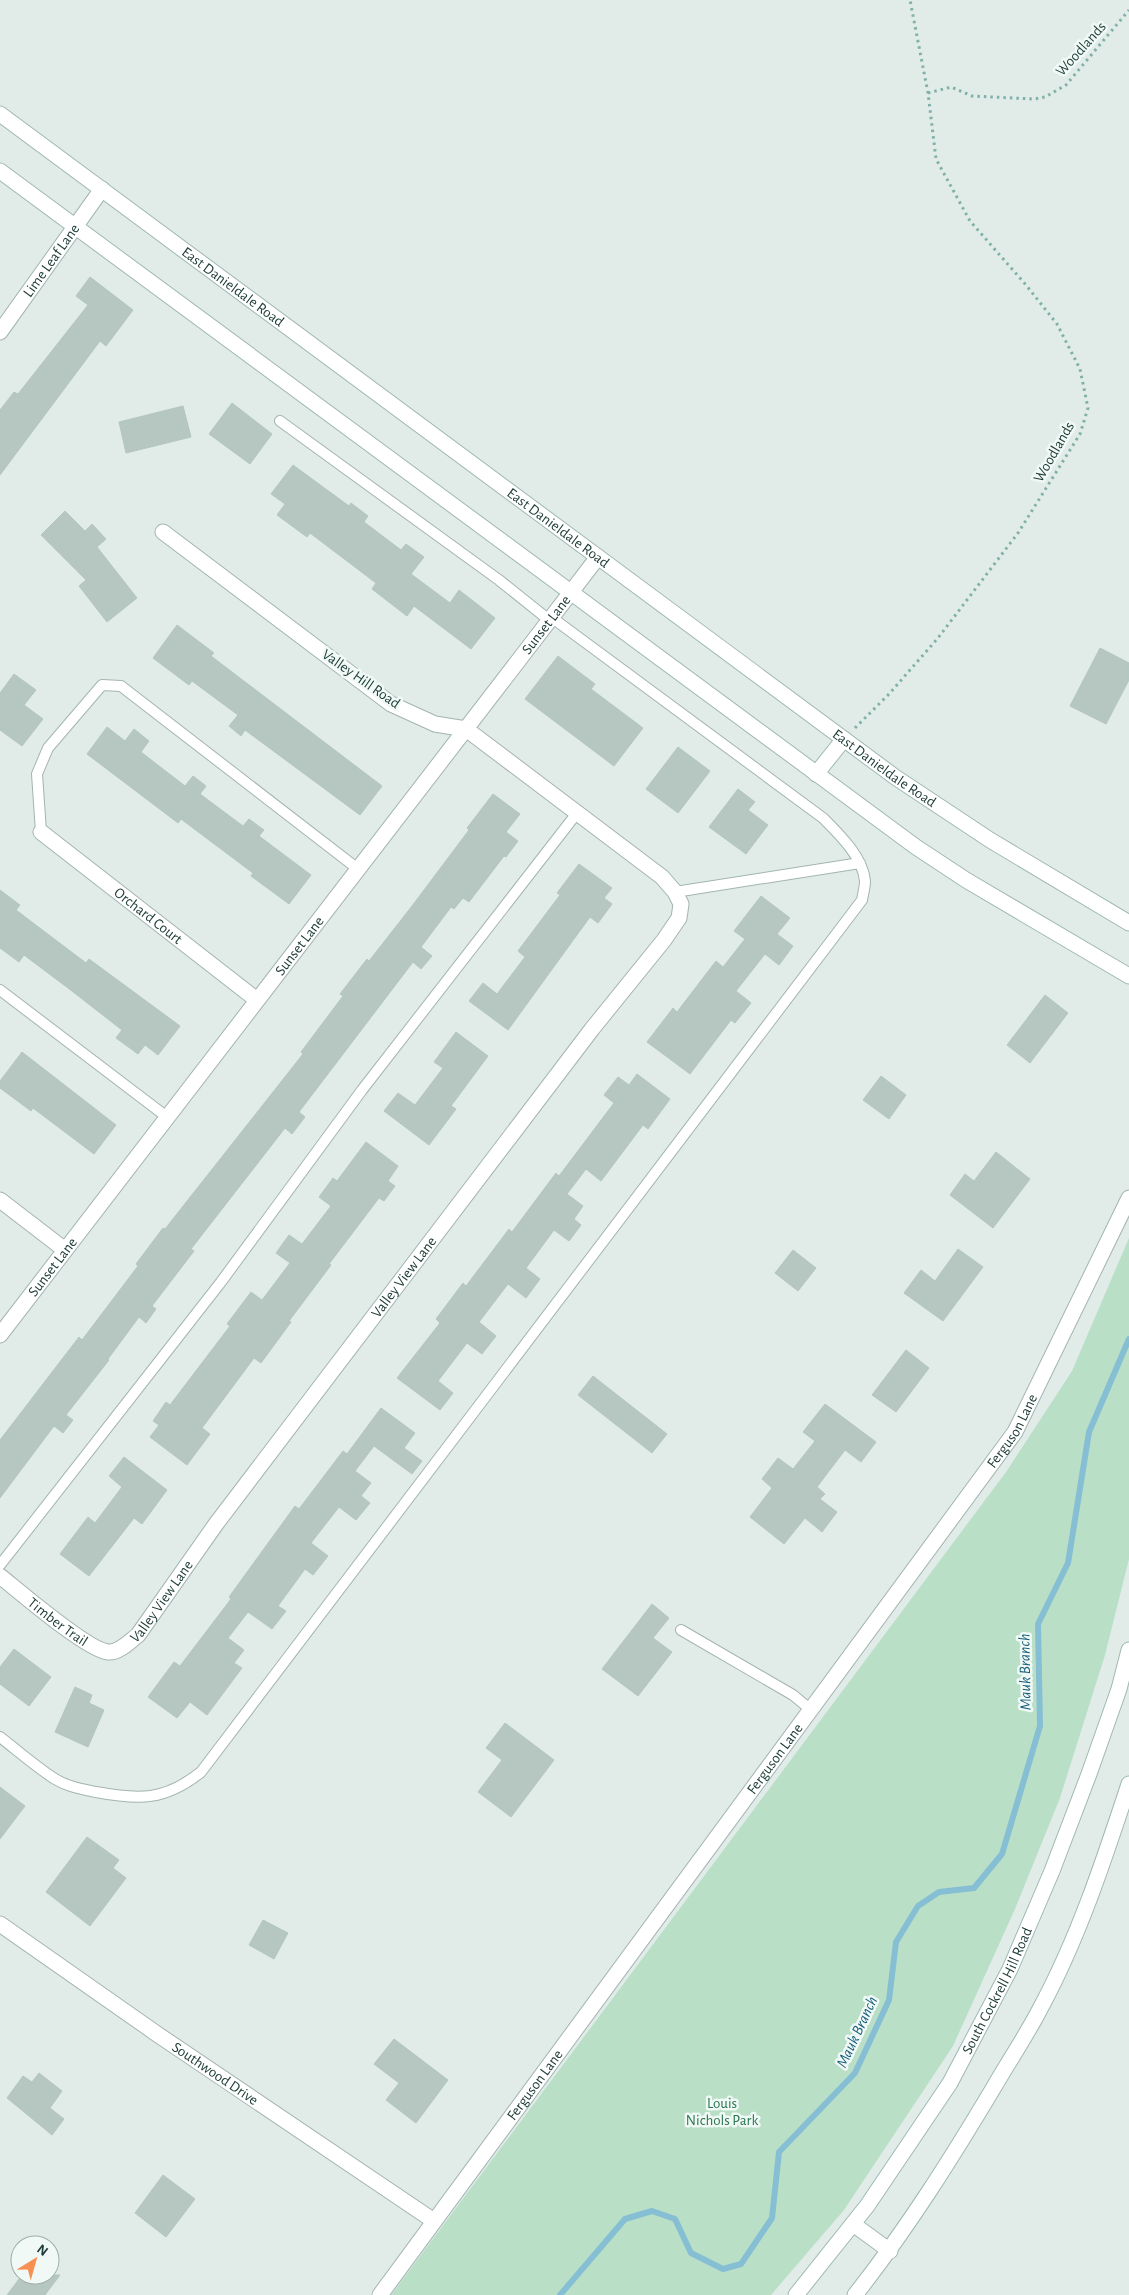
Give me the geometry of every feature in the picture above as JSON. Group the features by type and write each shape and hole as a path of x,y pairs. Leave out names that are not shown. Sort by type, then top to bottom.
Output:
{"street":[{"name":"East Danieldale Road","path":"0,114 895,777 990,840 1129,923"},
{"path":"0,171 916,847 1129,976"},
{"name":"Lime Leaf Lane","path":"0,332 102,189"},
{"name":"Valley Hill Road","path":"163,532 391,704 435,724 466,729 662,877 678,898"},
{"name":"Sunset Lane","path":"0,1335 598,557"},
{"path":"816,774 844,739"},
{"name":"Orchard Court","path":"41,832 256,1000"},
{"name":"Valley View Lane","path":"122,1648 138,1635 222,1516 592,1029 664,940 679,918 678,898"},
{"name":"Ferguson Lane","path":"380,2295 1015,1432 1129,1198"},
{"path":"0,1200 65,1250"},
{"name":"Timber Trail","path":"0,1576 90,1646 109,1652 122,1648"},
{"name":"South Cockrell Hill Road","path":"796,2295 868,2206 950,2083 1010,1969 1052,1871 1086,1783 1119,1689 1129,1650"},
{"path":"856,2295 890,2251 954,2154 1040,2008 1077,1929 1129,1784"},
{"name":"Southwood Drive","path":"0,1924 158,2034 434,2221"},
{"path":"853,2224 890,2251"}],"lane":[{"path":"0,1737 56,1780 70,1787 135,1798 152,1798 186,1785 201,1772 855,912 862,900 865,880 860,863 842,837 824,818 280,421"},
{"path":"41,832 37,774 48,748 102,685 121,686 358,869"},
{"path":"0,1565 221,1282 362,1090 577,812"},
{"path":"678,898 860,863"},
{"path":"0,990 167,1117"},
{"path":"681,1630 793,1695 811,1710"}],"path":[{"name":"Woodlands","path":"844,739 889,694 938,638 1018,533 1080,434 1088,408 1080,369 1057,324 970,221 936,159 928,93 910,0"},
{"name":"Woodlands","path":"928,93 951,87 972,96 1034,99 1045,96 1066,84 1129,10"}],"green space":[{"name":"Louis Nichols Park","path":"1129,1238 1129,1559 1105,1655 1060,1798 1015,1909 953,2046 844,2210 771,2295 391,2295 1006,1472 1072,1371"}],"building":[{"path":"90,277 133,310 106,346 100,341 0,475 0,410 14,392 18,394 88,305 76,296"},
{"path":"232,403 272,434 250,464 209,434"},
{"path":"183,406 191,437 126,453 119,422"},
{"path":"293,465 349,506 351,503 368,516 364,522 401,550 406,544 424,557 411,574 450,603 459,590 495,618 471,649 414,606 407,616 372,589 376,583 310,533 307,537 277,515 285,504 271,494"},
{"path":"65,511 85,531 92,524 106,539 97,547 137,598 107,622 79,586 86,580 41,535"},
{"path":"177,625 214,653 211,656 382,786 360,815 245,730 241,736 229,726 238,715 192,681 189,685 153,658"},
{"path":"1100,648 1129,663 1129,680 1106,724 1070,706"},
{"path":"558,656 595,684 591,689 643,728 614,766 525,699"},
{"path":"14,674 36,690 24,705 43,719 22,746 0,730 0,693"},
{"path":"107,727 125,741 134,729 149,741 141,752 185,786 193,776 206,786 200,794 243,826 249,819 264,830 259,836 311,875 289,904 251,876 253,873 181,819 178,823 87,754"},
{"path":"678,747 710,771 678,813 646,789"},
{"path":"738,789 755,802 748,810 768,825 746,854 709,827"},
{"path":"493,794 520,814 506,832 518,841 506,857 504,856 469,902 463,898 454,909 451,907 421,947 432,956 421,969 413,962 299,1112 305,1117 292,1134 285,1128 191,1249 194,1251 152,1306 156,1309 146,1323 139,1317 109,1360 66,1415 73,1420 63,1433 54,1426 0,1498 0,1440 79,1337 82,1340 138,1266 136,1264 163,1228 165,1229 303,1054 301,1052 343,996 340,994 367,959 369,961 412,906 469,830 467,828"},
{"path":"579,864 612,888 604,898 612,904 598,923 590,917 508,1030 469,1001 483,983 497,994 525,957 518,951 560,895 557,893"},
{"path":"0,890 20,905 16,910 86,963 89,959 180,1026 158,1055 145,1045 138,1054 116,1038 122,1030 68,988 24,955 19,962 0,948"},
{"path":"761,896 790,918 777,934 793,946 779,965 765,954 736,991 751,1003 735,1023 731,1020 690,1074 647,1042 673,1008 677,1012 716,961 723,967 745,939 734,931"},
{"path":"1045,995 1068,1013 1030,1063 1007,1045"},
{"path":"456,1032 488,1056 451,1106 456,1109 429,1145 384,1111 398,1093 415,1105 443,1068 434,1062"},
{"path":"22,1052 116,1125 94,1154 33,1108 31,1111 0,1088 0,1081"},
{"path":"637,1074 670,1099 648,1129 643,1125 601,1181 586,1169 567,1194 583,1206 574,1219 581,1225 569,1241 554,1230 526,1268 540,1279 526,1298 508,1284 479,1322 496,1336 482,1354 467,1343 438,1381 453,1393 440,1410 397,1378 440,1323 436,1319 463,1283 466,1286 509,1229 512,1232 556,1173 559,1176 614,1103 604,1095 618,1077 629,1085"},
{"path":"881,1076 906,1095 889,1119 863,1100"},
{"path":"366,1142 398,1166 388,1181 395,1186 384,1201 379,1198 329,1264 331,1265 289,1321 291,1322 261,1363 254,1358 202,1428 210,1434 187,1465 150,1437 159,1425 153,1421 166,1402 170,1405 230,1326 227,1324 251,1292 262,1300 290,1263 276,1253 289,1235 302,1244 331,1206 319,1197 333,1178 337,1181"},
{"path":"996,1152 1030,1179 993,1228 950,1195 965,1174 974,1181"},
{"path":"958,1249 983,1267 943,1321 904,1293 921,1270 935,1281"},
{"path":"793,1250 816,1268 798,1291 775,1273"},
{"path":"906,1350 929,1368 896,1412 872,1395"},
{"path":"593,1376 667,1434 652,1453 578,1395"},
{"path":"825,1404 876,1442 861,1462 845,1450 817,1487 825,1494 820,1499 837,1512 822,1532 805,1518 784,1544 750,1517 772,1488 762,1479 778,1458 793,1469 815,1441 803,1432"},
{"path":"381,1408 415,1433 404,1448 422,1461 412,1474 374,1446 355,1471 371,1483 361,1496 370,1503 356,1520 339,1507 311,1543 328,1556 313,1575 305,1569 278,1606 286,1611 272,1629 248,1612 228,1638 244,1650 234,1663 242,1668 207,1715 190,1702 177,1718 148,1697 174,1662 180,1666 231,1599 229,1597 295,1506 299,1509 343,1451 347,1454"},
{"path":"124,1457 167,1490 142,1524 134,1518 89,1576 60,1554 88,1517 95,1523 122,1487 109,1476"},
{"path":"652,1604 669,1618 653,1638 672,1652 638,1696 602,1669"},
{"path":"14,1649 51,1677 29,1706 0,1684 0,1667"},
{"path":"75,1687 92,1695 89,1703 104,1710 88,1747 55,1732"},
{"path":"505,1723 554,1760 511,1817 478,1792 502,1760 486,1748"},
{"path":"0,1787 25,1806 0,1839"},
{"path":"87,1837 119,1860 113,1868 126,1878 90,1926 46,1892"},
{"path":"263,1920 288,1933 274,1959 249,1945"},
{"path":"394,2039 448,2080 416,2123 386,2100 399,2083 374,2064"},
{"path":"39,2073 62,2091 50,2108 64,2119 52,2135 7,2098 23,2076 32,2082"},
{"path":"163,2175 195,2199 166,2237 135,2213"},
{"path":"14,2285 52,2285 45,2295 7,2295"}],"waterway":[{"name":"Mauk Branch","path":"560,2295 625,2219 652,2211 675,2219 691,2253 723,2269 741,2264 772,2218 779,2152 855,2073 889,2000 896,1942 918,1906 939,1892 974,1888 1002,1854 1040,1726 1038,1624 1068,1563 1089,1432 1129,1339"}]}
